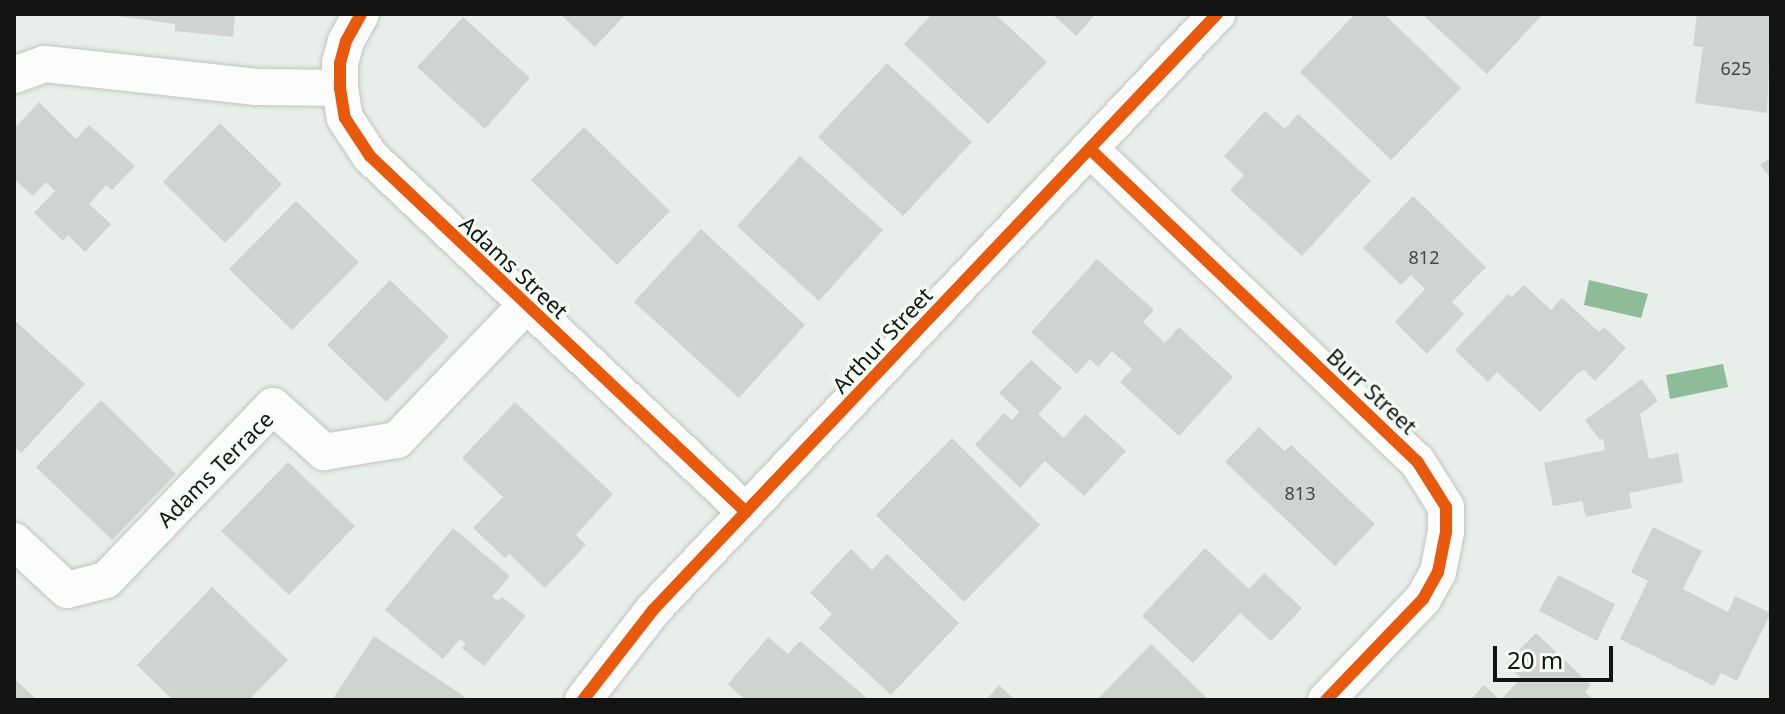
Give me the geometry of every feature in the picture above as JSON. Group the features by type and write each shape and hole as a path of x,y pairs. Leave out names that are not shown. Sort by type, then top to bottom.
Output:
{"street":[{"name":"Adams Street","path":"361,14 346,41 340,63 340,88 345,118 370,156 746,512"},
{"name":"Arthur Street","path":"583,700 653,610 1217,14"},
{"path":"14,75 45,64 257,87 340,88"},
{"name":"Burr Street","path":"1090,149 1417,461 1446,507 1438,572 1423,599 1326,700"},
{"name":"Adams Terrace","path":"14,541 67,590 106,580 273,406 324,452 397,440 526,305"}],"shaded area":[{"path":"1589,280 1648,294 1641,318 1584,305"},
{"path":"1723,364 1728,387 1670,399 1666,375"}],"building":[{"path":"103,14 235,14 233,37 175,31 175,24"},
{"path":"560,14 626,14 595,47"},
{"path":"932,14 995,14 1047,62 988,124 904,44"},
{"path":"1052,14 1096,14 1076,36"},
{"path":"1355,14 1384,14 1461,88 1391,160 1300,72"},
{"path":"1422,14 1543,14 1487,74"},
{"path":"1697,14 1771,14 1767,113 1695,103 1703,47 1693,46"},
{"path":"463,17 530,78 485,129 417,67"},
{"path":"887,63 972,142 903,216 818,137"},
{"path":"39,102 76,139 89,125 135,166 112,190 106,185 89,204 111,224 85,252 68,235 63,241 34,213 55,191 46,182 33,196 14,179 14,129"},
{"path":"1265,111 1285,129 1298,114 1371,181 1302,256 1230,190 1244,175 1224,156"},
{"path":"220,123 282,184 225,243 163,182"},
{"path":"584,127 670,211 617,265 531,180"},
{"path":"800,156 883,230 819,301 737,226"},
{"path":"1771,157 1771,179 1760,165"},
{"path":"1413,196 1486,267 1452,302 1464,314 1427,354 1395,322 1425,289 1411,275 1401,285 1363,248"},
{"path":"296,201 359,262 292,330 229,269"},
{"path":"701,229 805,325 739,398 634,302"},
{"path":"1097,259 1154,310 1143,322 1165,343 1179,327 1233,377 1179,436 1120,382 1132,369 1112,351 1098,367 1090,359 1077,374 1031,332"},
{"path":"390,280 449,337 386,402 327,345"},
{"path":"1524,285 1551,310 1562,298 1599,332 1604,327 1626,348 1595,381 1584,370 1578,373 1540,412 1497,372 1488,382 1455,350 1508,294 1512,297"},
{"path":"14,320 85,384 21,453 14,446"},
{"path":"1031,360 1062,388 1038,414 1064,438 1085,414 1126,451 1084,496 1045,461 1020,488 975,445 1004,413 1012,420 1019,412 999,393"},
{"path":"1642,379 1658,401 1640,414 1649,459 1678,453 1683,482 1629,493 1632,508 1586,517 1582,501 1553,506 1544,463 1605,450 1603,438 1600,440 1585,420"},
{"path":"101,400 176,474 112,540 36,467"},
{"path":"515,402 613,494 576,535 586,545 545,588 509,554 505,558 473,528 503,497 462,458"},
{"path":"1259,427 1285,451 1291,445 1375,524 1335,566 1225,462"},
{"path":"952,438 1040,525 964,602 876,515"},
{"path":"288,462 355,526 289,595 221,531"},
{"path":"1653,527 1702,551 1683,589 1728,612 1735,596 1771,613 1737,681 1721,673 1714,686 1620,639 1648,581 1631,572"},
{"path":"453,528 510,576 492,597 498,601 502,597 526,616 484,666 462,648 466,643 460,639 443,659 385,610"},
{"path":"1205,548 1249,589 1264,573 1302,608 1271,641 1240,613 1193,663 1142,616"},
{"path":"851,549 872,570 887,554 959,623 891,695 819,628 832,614 810,593"},
{"path":"1558,575 1615,604 1597,641 1539,611"},
{"path":"212,587 288,660 249,700 173,700 137,665"},
{"path":"1536,633 1591,685 1585,692 1594,700 1501,700 1521,678 1506,664"},
{"path":"374,636 465,697 463,700 332,700"},
{"path":"768,637 788,654 800,641 869,700 745,700 728,684"},
{"path":"1151,644 1209,700 1097,700"},
{"path":"14,678 37,700 14,700"},
{"path":"999,685 1015,700 986,700"},
{"path":"1484,685 1500,700 1470,700"}],"cycle path":[{"path":"361,14 346,41 340,63 340,88 345,118 370,156 746,512"},
{"path":"583,700 653,610 1217,14"},
{"path":"1090,149 1417,461 1446,507 1446,532 1438,572 1423,599 1326,700"}]}
